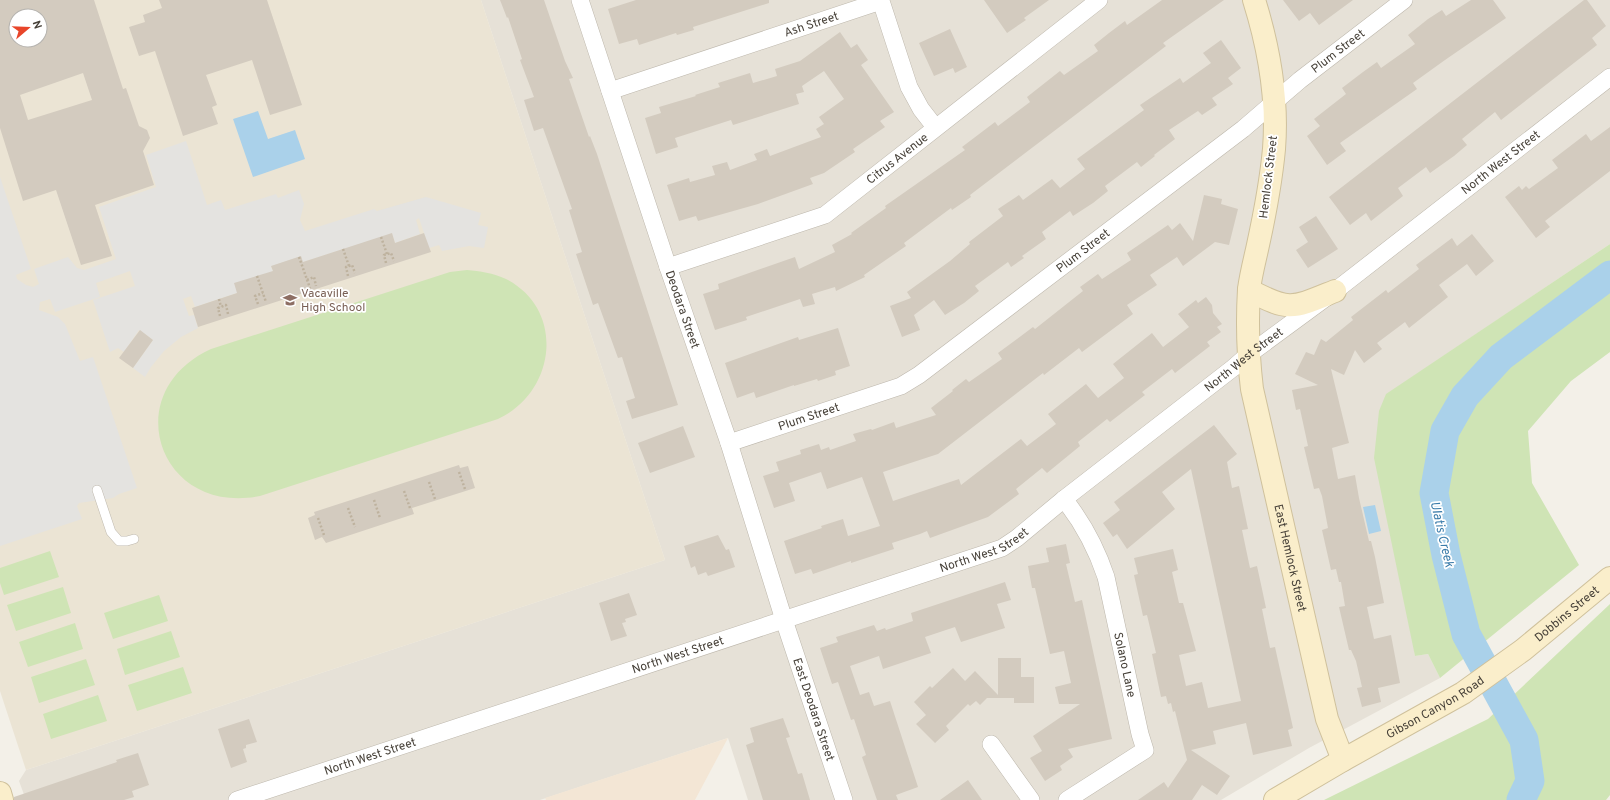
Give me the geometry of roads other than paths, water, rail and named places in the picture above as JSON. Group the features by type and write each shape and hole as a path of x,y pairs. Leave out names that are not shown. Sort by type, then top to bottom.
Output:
{"street":[{"name":"Deodara Street","path":"580,0 668,267 729,443 784,620"},
{"name":"Citrus Avenue","path":"668,267 825,215 935,127 1099,0"},
{"name":"Hemlock Street","path":"1248,355 1250,290 1268,195 1274,148 1274,102 1267,51 1254,0"},
{"name":"Plum Street","path":"729,443 901,386 919,376 1243,129 1300,80 1404,0"},
{"name":"Ash Street","path":"610,91 881,1 909,87 921,109 935,127"},
{"name":"North West Street","path":"237,800 1002,548 1017,538 1064,499 1234,368 1248,355 1335,291 1610,77"},
{"path":"1250,290 1277,303 1294,306 1335,291"},
{"name":"East Hemlock Street","path":"1248,355 1252,389 1327,719 1342,760"},
{"name":"Solano Lane","path":"1064,499 1090,537 1106,577 1140,734 1145,750 1067,800"},
{"name":"Dobbins Street","path":"1523,650 1610,578"},
{"name":"East Deodara Street","path":"784,620 844,800"},
{"name":"Gibson Canyon Road","path":"1342,760 1464,693 1523,650"},
{"path":"990,744 1031,800"},
{"path":"1275,800 1342,760"},
{"path":"0,794 2,800"}],"lane":[{"path":"97,490 111,532 119,541 134,539"}],"water":[{"path":"258,111 268,139 295,130 305,159 253,177 233,119"},
{"path":"1375,505 1381,531 1369,534 1363,507"}],"waterway":[{"name":"Ulatis Creek","path":"1521,800 1530,781 1524,740 1466,634 1446,555 1434,493 1445,431 1465,396 1501,357 1610,275"}],"place":[{"name":"Vacaville High School","path":"290,300"}]}
